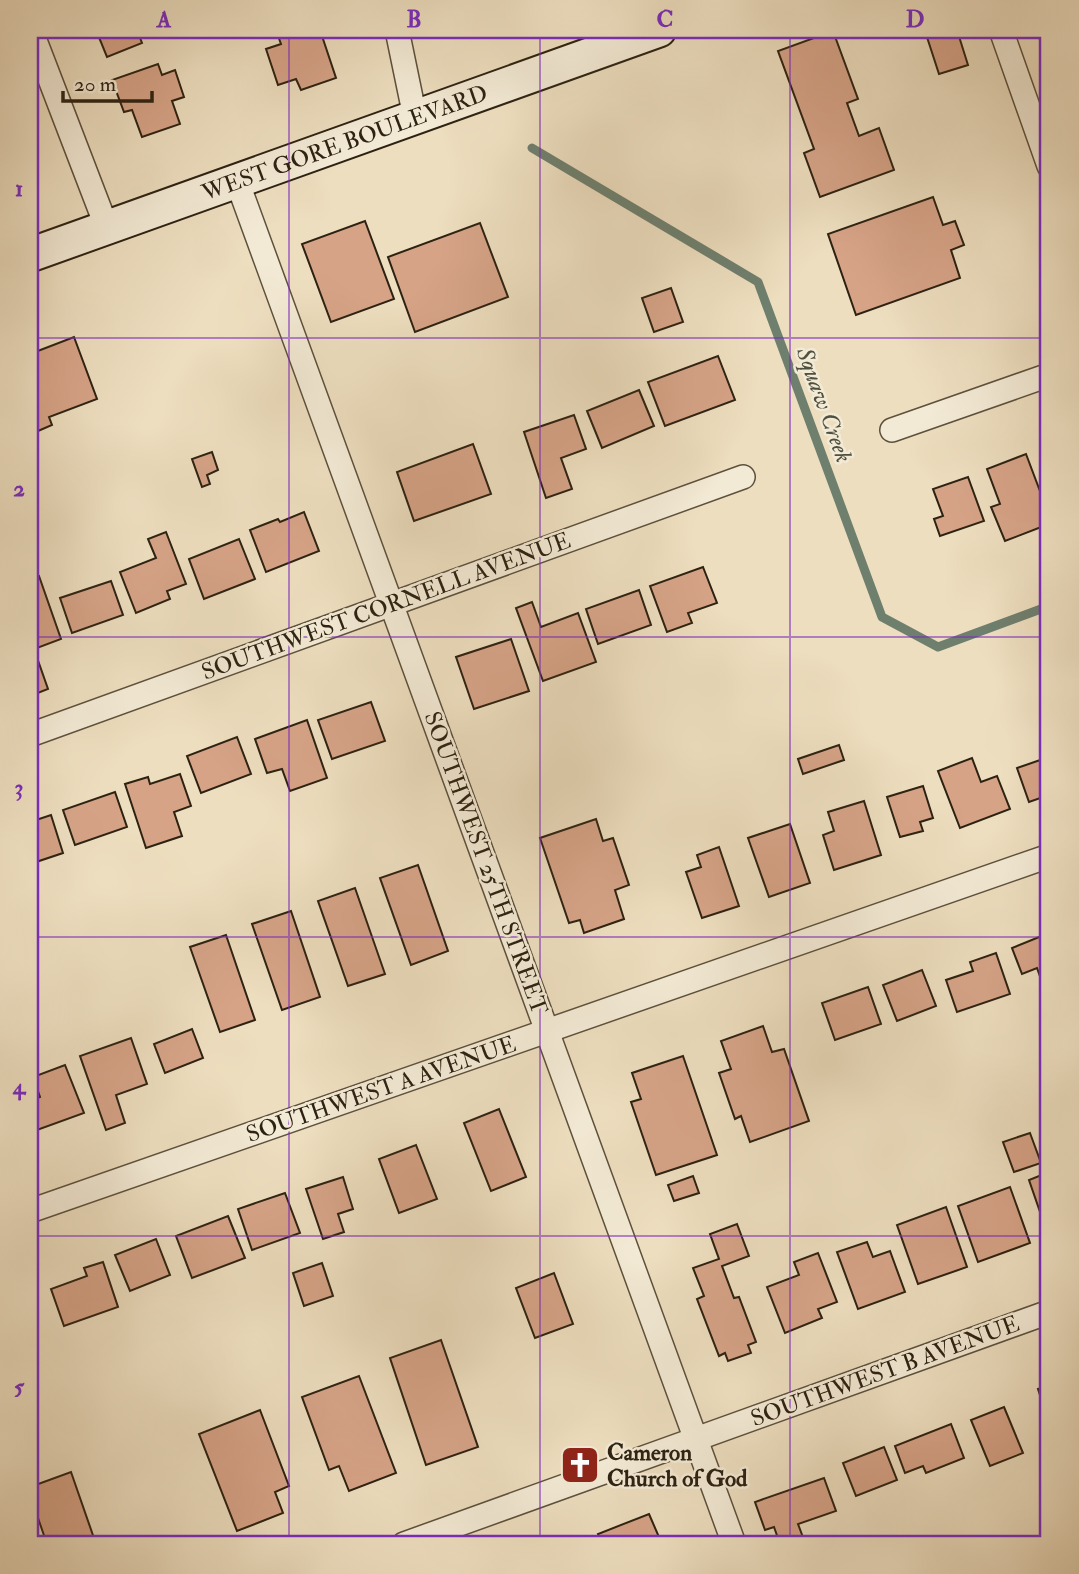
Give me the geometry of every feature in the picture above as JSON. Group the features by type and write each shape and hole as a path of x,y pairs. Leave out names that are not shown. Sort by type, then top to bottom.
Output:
{"main road":[{"name":"WEST GORE BOULEVARD","path":"30,255 415,117 606,39 659,30"}],"street":[{"path":"31,30 107,228"},
{"path":"397,30 415,117"},
{"path":"1001,30 1049,166"},
{"name":"SOUTHWEST 25TH STREET","path":"237,181 734,1544"},
{"path":"892,430 1049,375"},
{"name":"SOUTHWEST CORNELL AVENUE","path":"30,735 743,477"},
{"name":"SOUTHWEST A AVENUE","path":"30,1211 1049,856"},
{"name":"SOUTHWEST B AVENUE","path":"404,1544 1049,1312"}],"building":[{"path":"96,30 137,30 142,43 107,57"},
{"path":"276,30 320,30 336,78 301,90 296,79 278,85 266,49 281,44"},
{"path":"957,30 968,65 939,74 925,31"},
{"path":"1036,30 1049,30 1049,45 1047,40 1041,42"},
{"path":"833,31 858,99 847,103 859,136 879,128 894,170 820,197 804,153 814,149 778,51"},
{"path":"158,64 162,75 175,70 184,97 172,101 180,124 142,137 132,110 124,112 112,80"},
{"path":"933,197 943,225 955,221 964,245 951,250 960,278 856,315 828,234"},
{"path":"365,221 394,299 331,322 302,244"},
{"path":"480,223 508,297 415,332 388,257"},
{"path":"671,288 683,322 654,332 642,298"},
{"path":"74,337 97,399 49,417 52,425 31,434 30,354"},
{"path":"718,356 735,400 665,426 648,382"},
{"path":"639,390 654,426 602,448 587,411"},
{"path":"574,415 586,449 561,458 572,489 546,498 524,432"},
{"path":"473,444 491,494 414,521 397,472"},
{"path":"212,452 218,470 207,475 210,484 202,487 192,459"},
{"path":"1026,454 1049,515 1049,524 1005,541 991,507 1000,504 987,469"},
{"path":"968,477 984,521 940,536 934,519 943,516 933,489"},
{"path":"304,512 319,551 266,572 250,530"},
{"path":"166,532 186,584 167,591 170,599 136,613 120,572 156,558 148,539"},
{"path":"239,539 255,579 204,599 189,559"},
{"path":"703,567 717,603 688,613 692,623 667,632 650,586"},
{"path":"39,576 61,639 34,649 48,689 30,696 30,579"},
{"path":"111,581 123,615 72,633 60,598"},
{"path":"639,590 651,625 598,644 586,609"},
{"path":"532,602 541,627 578,613 596,662 543,681 516,608"},
{"path":"511,639 529,691 474,709 456,657"},
{"path":"371,702 385,741 332,759 318,720"},
{"path":"307,720 327,778 290,791 282,769 267,773 255,739"},
{"path":"237,737 251,774 201,793 187,756"},
{"path":"839,745 844,760 803,774 798,759"},
{"path":"1049,757 1049,795 1029,802 1017,768"},
{"path":"972,758 981,782 997,776 1010,809 960,828 938,771"},
{"path":"180,774 191,806 174,812 182,836 146,848 125,784 148,777 150,784"},
{"path":"923,786 933,818 920,822 923,831 900,837 887,797"},
{"path":"115,792 127,827 75,845 63,810"},
{"path":"864,801 881,855 834,870 823,835 834,831 828,812"},
{"path":"51,815 63,853 30,864 30,822"},
{"path":"596,819 603,841 613,838 629,885 615,890 624,919 584,933 580,920 569,923 540,838"},
{"path":"790,824 810,883 769,897 748,838"},
{"path":"719,847 739,906 702,918 686,872 701,867 697,855"},
{"path":"418,865 448,951 411,965 380,878"},
{"path":"355,888 385,974 348,986 318,901"},
{"path":"291,911 320,997 282,1010 252,924"},
{"path":"1049,933 1049,1002 1037,968 1022,974 1012,948"},
{"path":"226,935 255,1020 220,1032 190,947"},
{"path":"996,953 1010,994 957,1012 946,980 973,971 970,962"},
{"path":"922,970 936,1006 897,1021 883,985"},
{"path":"868,987 881,1024 835,1040 822,1003"},
{"path":"763,1026 772,1052 784,1049 809,1121 750,1142 741,1116 735,1119 719,1073 731,1069 721,1041"},
{"path":"192,1029 203,1058 165,1073 154,1044"},
{"path":"131,1038 147,1084 116,1095 125,1123 106,1130 80,1056"},
{"path":"683,1056 717,1155 656,1175 631,1102 641,1099 632,1073"},
{"path":"65,1065 84,1113 37,1130 30,1110 30,1101 40,1097 33,1077"},
{"path":"499,1109 526,1177 491,1191 464,1123"},
{"path":"1030,1133 1041,1163 1014,1172 1003,1142"},
{"path":"416,1145 437,1199 399,1213 379,1159"},
{"path":"1049,1172 1049,1231 1047,1232 1029,1180"},
{"path":"693,1176 699,1193 674,1201 668,1185"},
{"path":"343,1177 353,1209 338,1214 344,1232 323,1239 306,1189"},
{"path":"1010,1187 1030,1243 978,1262 958,1206"},
{"path":"285,1193 300,1233 252,1250 238,1209"},
{"path":"946,1207 967,1267 918,1284 897,1225"},
{"path":"228,1216 245,1258 192,1278 176,1236"},
{"path":"737,1224 749,1256 722,1266 734,1298 739,1297 756,1342 748,1345 751,1353 728,1361 725,1353 719,1356 697,1299 704,1296 693,1268 719,1259 710,1234"},
{"path":"156,1239 170,1275 130,1291 115,1255"},
{"path":"867,1242 873,1257 890,1251 905,1292 858,1309 837,1252"},
{"path":"818,1253 837,1302 818,1309 822,1318 785,1333 767,1287 799,1275 794,1262"},
{"path":"103,1262 118,1307 64,1326 51,1289 87,1276 84,1268"},
{"path":"322,1263 333,1296 304,1306 293,1273"},
{"path":"554,1273 573,1324 535,1338 516,1288"},
{"path":"441,1340 478,1447 426,1465 390,1358"},
{"path":"359,1376 396,1473 349,1491 339,1466 329,1470 302,1397"},
{"path":"1049,1386 1049,1423 1038,1389"},
{"path":"1004,1407 1023,1453 990,1466 971,1420"},
{"path":"260,1410 289,1486 275,1492 283,1513 237,1531 199,1434"},
{"path":"951,1424 964,1458 926,1473 923,1466 905,1473 895,1446"},
{"path":"884,1447 897,1480 856,1496 843,1463"},
{"path":"71,1472 96,1544 47,1544 30,1495 30,1487"},
{"path":"824,1478 836,1511 798,1524 804,1540 780,1544 774,1527 765,1530 755,1502"},
{"path":"649,1514 662,1544 602,1544 598,1534"}],"waterway":[{"name":"Squaw Creek","path":"532,148 758,282 882,617 938,647 1049,606"}],"place":[{"name":"Cameron Church of God","path":"580,1465"}]}
